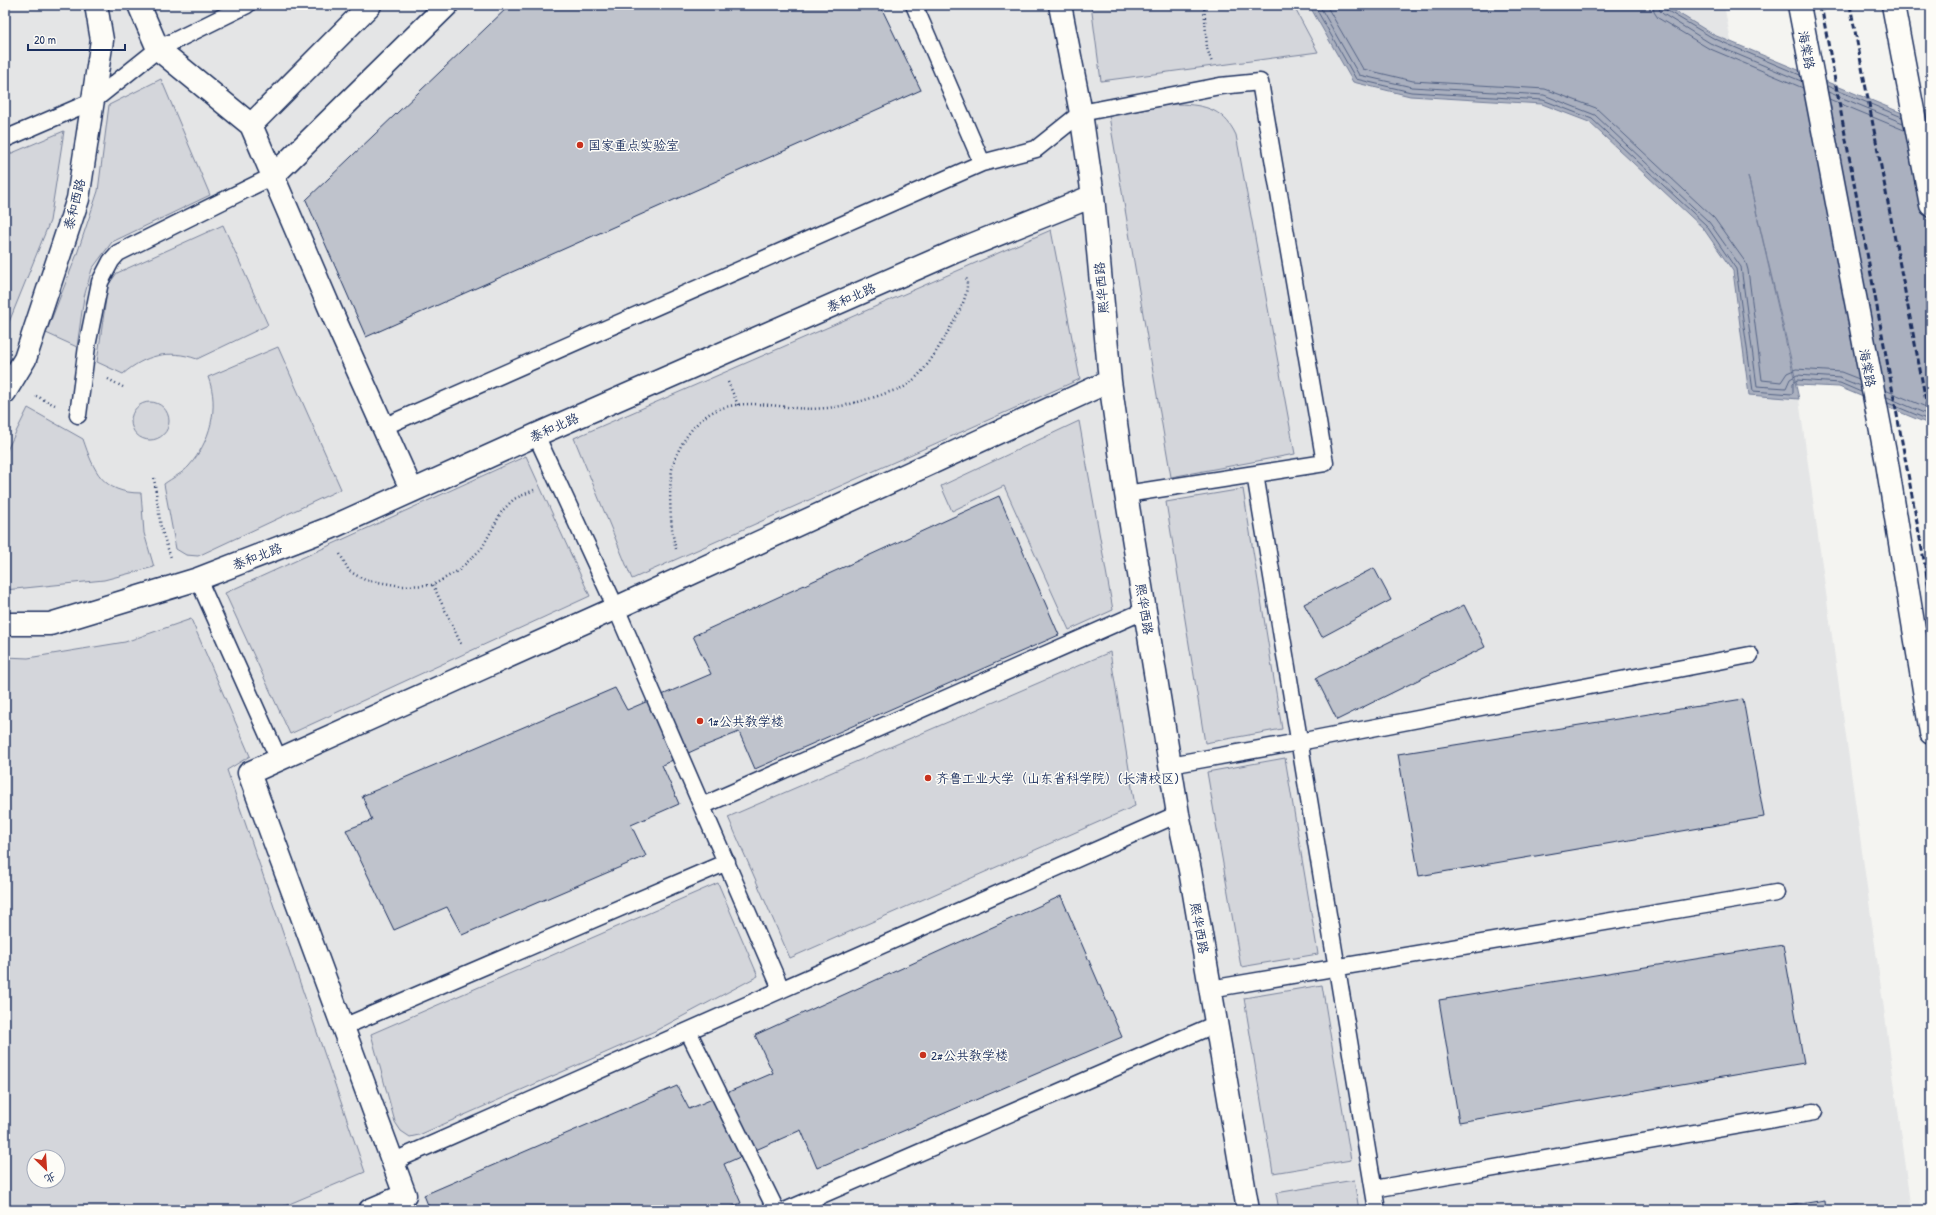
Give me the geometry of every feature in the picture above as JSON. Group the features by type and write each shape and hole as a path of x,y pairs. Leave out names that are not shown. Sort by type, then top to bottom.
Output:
{"street":[{"name":"泰和西路","path":"5,392 25,359 78,199 102,40 96,5"},
{"path":"139,5 158,49 251,125 412,492"},
{"path":"251,125 370,5"},
{"path":"273,176 447,5"},
{"name":"熙华西路","path":"1060,5 1081,113 1093,196 1110,381 1126,494 1178,814 1190,870 1248,1210"},
{"name":"海棠路","path":"1798,5 1887,463 1931,733"},
{"path":"1893,5 1931,205"},
{"name":"泰和北路","path":"5,624 50,624 191,581 330,528 536,435 954,252 1093,196"},
{"path":"370,1210 405,1195 249,773 616,608 1110,381"}],"lane":[{"path":"5,139 93,101 158,49 247,5"},
{"path":"914,5 982,163"},
{"path":"383,427 982,163 1036,149 1081,113 1220,86 1260,82 1326,463 1126,494"},
{"path":"78,415 87,346 100,282 111,260 118,253 273,176"},
{"path":"536,435 616,608 781,989"},
{"path":"1255,474 1377,1210"},
{"path":"191,581 279,760"},
{"path":"702,806 1146,610"},
{"path":"1170,765 1299,742 1750,654"},
{"path":"392,1162 1178,814"},
{"path":"343,1026 727,862"},
{"path":"1210,989 1776,893"},
{"path":"787,1210 1216,1024"},
{"path":"688,1031 776,1210"},
{"path":"1374,1190 1814,1112"}],"path":[{"path":"1204,5 1207,48 1220,86"},
{"path":"684,577 673,541 670,500 673,466 682,444 700,420 717,410 738,405 768,405 819,410 847,405 904,387 922,371 936,351 953,323 967,292 966,278 954,252"},
{"path":"154,478 161,528 170,556 191,581"},
{"path":"330,528 349,571 365,580 402,586 433,585 459,570 482,548 502,510 514,499 556,479"},
{"path":"433,585 474,672"}],"shaded area":[{"name":"齐鲁工业大学（山东省科学院）(长清校区)","path":"5,5 1724,5 1797,385 1912,1210 5,1210"},
{"path":"1091,5 1293,5 1318,52 1101,81"},
{"path":"161,79 210,195 112,242 92,269 84,297 77,347 46,333 77,254 98,191 109,105"},
{"path":"1172,104 1202,106 1210,109 1225,118 1236,135 1295,454 1171,477 1109,116"},
{"path":"64,131 50,221 5,332 5,156"},
{"path":"223,225 268,325 197,359 177,354 167,354 149,358 140,362 123,374 97,362 108,285 117,273"},
{"path":"1051,230 1080,379 632,579 574,438"},
{"path":"278,347 341,489 198,556 186,555 176,549 164,484 187,469 203,446 211,424 213,412 213,400 208,377"},
{"path":"150,402 163,408 169,421 163,434 150,440 137,434 131,421 137,408"},
{"path":"28,408 83,439 96,470 108,484 117,489 128,492 141,493 144,533 154,567 104,580 5,590 5,454"},
{"path":"1079,421 1113,610 1069,630 1004,486 952,511 941,486"},
{"path":"526,456 590,596 290,734 225,593"},
{"path":"1243,489 1282,729 1205,743 1166,502"},
{"path":"191,619 250,756 227,770 365,1172 275,1210 5,1210 5,657 28,658 125,642"},
{"path":"1110,652 1135,806 790,958 728,817"},
{"path":"1285,758 1318,954 1241,967 1207,772"},
{"path":"718,883 758,976 655,1031 419,1135 410,1137 401,1131 395,1122 371,1034"},
{"path":"1322,985 1351,1160 1273,1173 1244,998"},
{"path":"1354,1180 1359,1210 1279,1210 1276,1193"}],"water":[{"path":"1309,5 1665,5 1714,35 1931,125 1931,425 1839,387 1797,385 1748,176 1799,399 1749,395 1733,271 1703,228 1589,122 1542,104 1410,96 1353,82"}],"building":[{"name":"国家重点实验室","path":"510,5 880,5 921,90 366,337 306,200"},
{"name":"1#公共教学楼","path":"999,496 1059,635 755,769 739,732 697,749 662,765 679,804 631,825 646,856 462,935 447,907 394,930 346,830 372,820 362,796 615,688 627,710 711,674 693,636"},
{"path":"1374,568 1391,600 1322,637 1304,604"},
{"path":"1464,605 1485,647 1337,720 1316,678"},
{"path":"1743,699 1764,817 1419,876 1398,754"},
{"name":"2#公共教学楼","path":"1061,896 1122,1037 817,1168 801,1130 724,1164 741,1203 725,1210 430,1210 424,1195 677,1086 689,1109 773,1073 755,1035"},
{"path":"1783,945 1804,1063 1459,1122 1439,1000"},
{"path":"1825,1200 1826,1210 1764,1210"}],"railway":[{"path":"1821,5 1931,598"},
{"path":"1850,5 1931,427"}],"place":[{"name":"国家重点实验室","path":"580,145"},
{"name":"1#公共教学楼","path":"700,721"},
{"name":"齐鲁工业大学（山东省科学院）(长清校区)","path":"928,778"},
{"name":"2#公共教学楼","path":"923,1055"}]}
